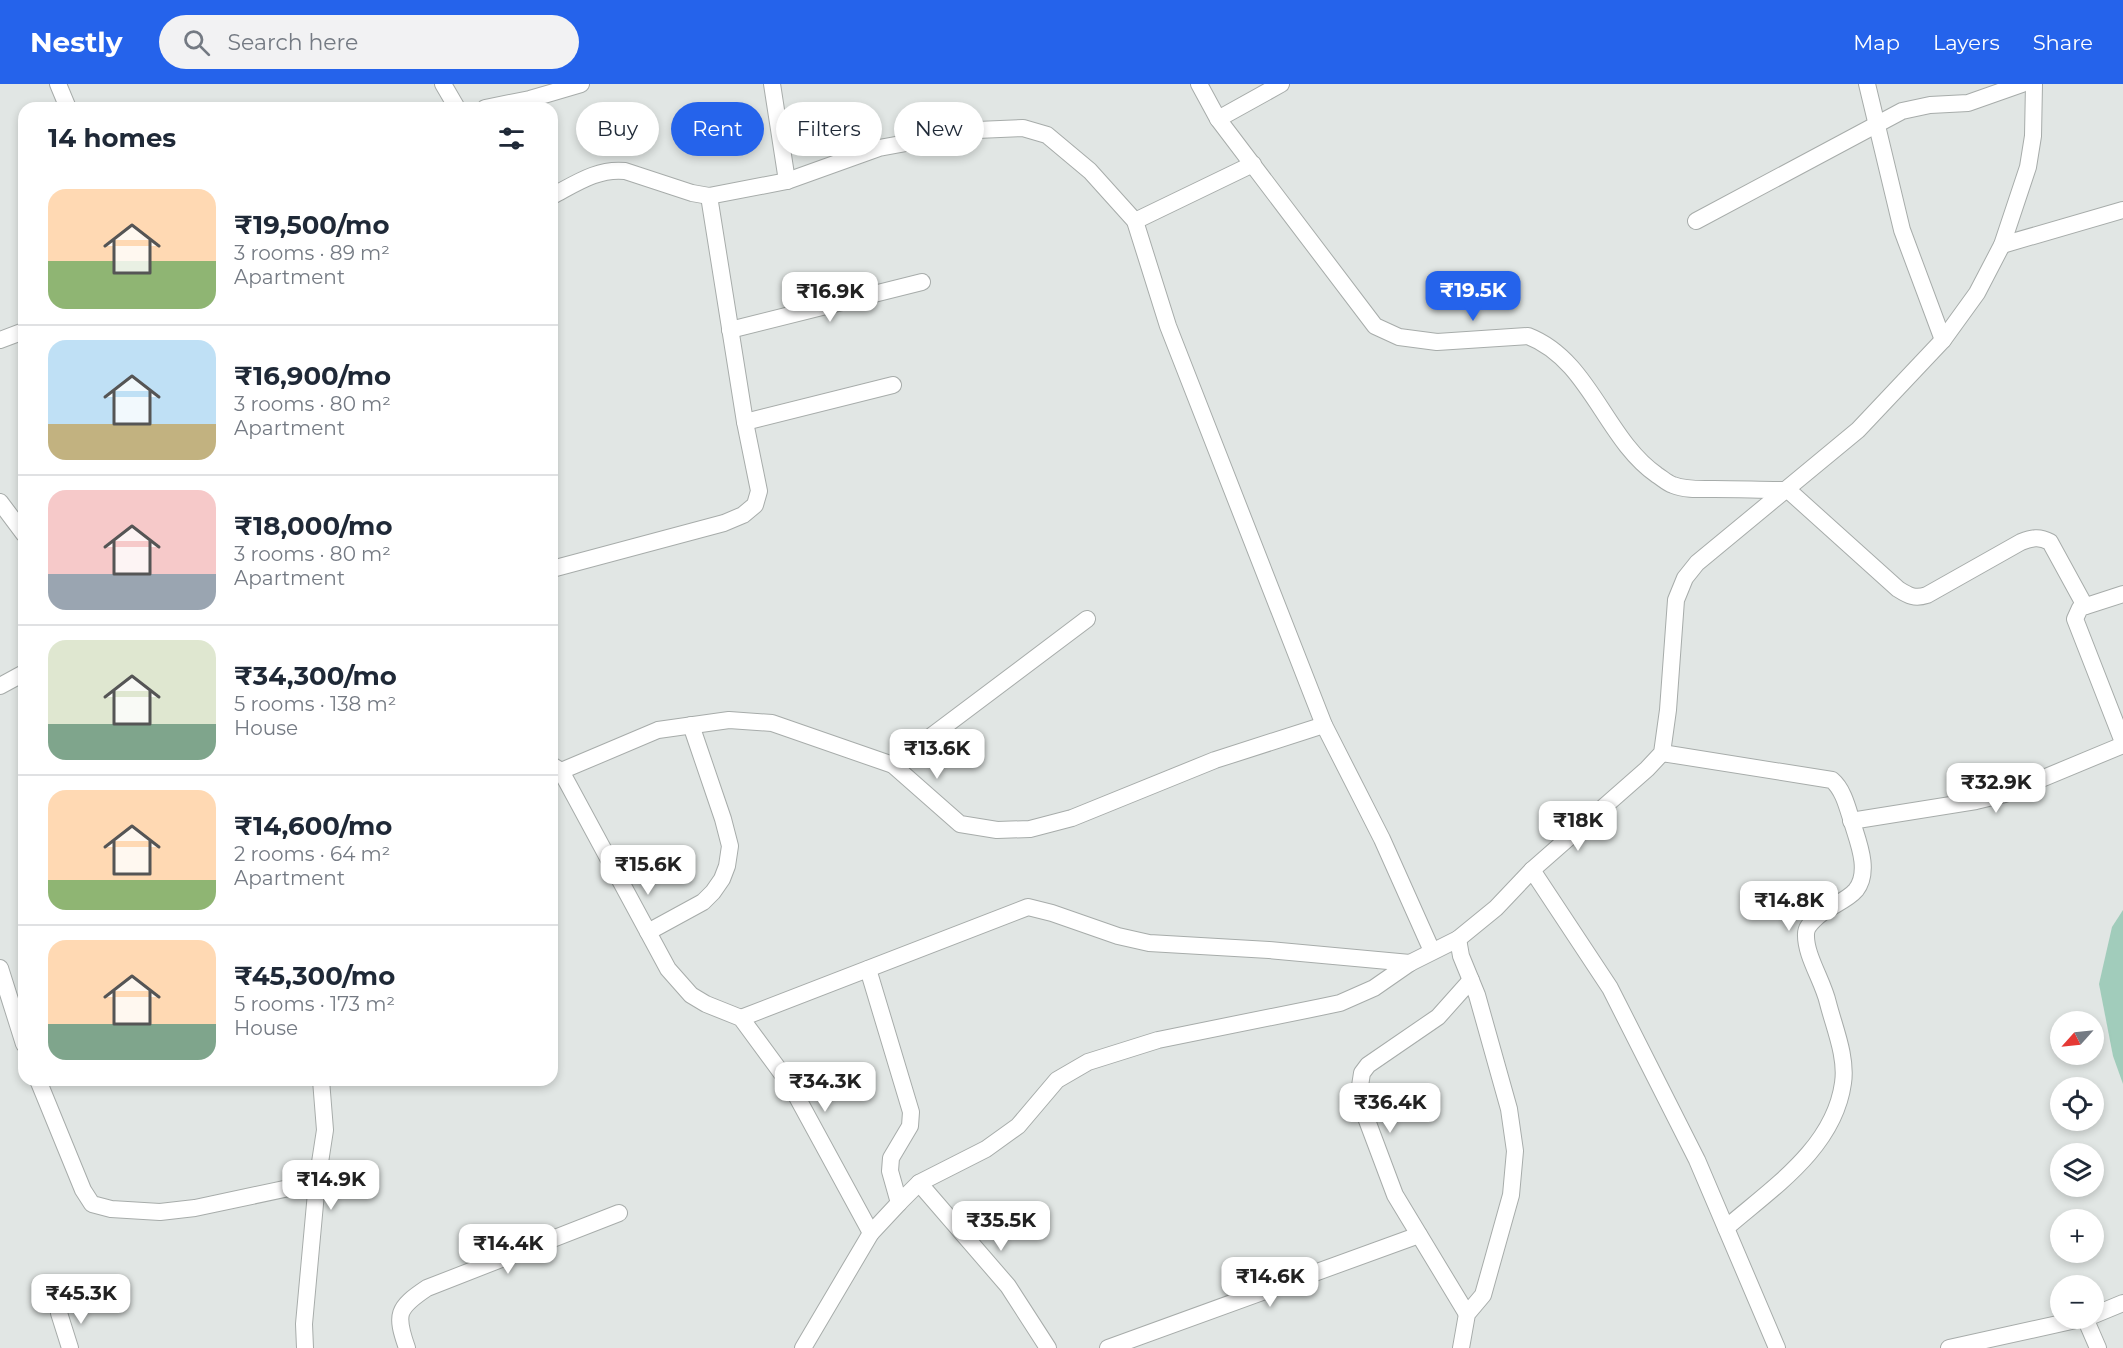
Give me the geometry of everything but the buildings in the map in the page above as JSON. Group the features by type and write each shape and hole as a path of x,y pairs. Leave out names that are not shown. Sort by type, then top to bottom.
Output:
{"street":[{"path":"58,84 66,102"},
{"path":"443,84 454,102"},
{"path":"515,102 581,84"},
{"path":"772,84 787,181"},
{"path":"1199,84 1218,119 1375,326 1399,338 1437,342 1528,336 1534,338 1555,351 1592,394 1635,457 1673,485 1692,489 1788,490 1898,589 1912,597 1919,598 1928,595 2021,542 2043,538 2050,542 2085,606"},
{"path":"1218,119 1281,84"},
{"path":"1867,84 1902,230 1943,340"},
{"path":"1696,221 1877,122 1902,111 1930,105 1968,103 2022,84"},
{"path":"803,1348 871,1233 898,1203 919,1183 986,1149 1018,1126 1057,1080 1088,1062 1158,1040 1340,1003 1374,988 1410,963 1458,939 1496,908 1532,870 1647,769 1662,753 1677,600 1686,578 1697,563 1858,430 1943,340 1977,293 2002,245 2028,167 2033,136 2034,84"},
{"path":"558,193 599,172 613,170 709,196 787,181 879,148 977,130 1023,128 1047,135 1090,171 1135,221 1168,326 1324,725 1382,839 1432,951"},
{"path":"1135,221 1253,164"},
{"path":"558,567 724,524 743,515 755,505 759,491 745,422 709,196"},
{"path":"2002,245 2123,210"},
{"path":"730,330 922,282"},
{"path":"0,340 18,333"},
{"path":"745,422 893,385"},
{"path":"0,502 18,526"},
{"path":"1851,821 1976,801 2005,794 2123,744 2075,619 2077,612 2085,606 2123,594"},
{"path":"893,765 1087,619"},
{"path":"0,686 18,676"},
{"path":"558,767 658,730 729,720 772,723 893,765 960,824 997,830 1030,828 1072,818 1215,760 1324,725"},
{"path":"648,932 703,902 722,879 727,866 730,846 691,725"},
{"path":"1662,753 1832,780 1841,790 1862,853 1862,878 1855,891 1818,916 1808,927 1806,933 1808,947 1827,996 1841,1055 1843,1082 1833,1116 1808,1155 1726,1228"},
{"path":"558,772 668,969 691,995 706,1004 741,1018 791,1086 871,1233"},
{"path":"1532,870 1610,988 1697,1160 1777,1348"},
{"path":"741,1018 1028,907 1118,936 1149,943 1269,950 1410,963"},
{"path":"1458,939 1461,956 1477,995 1509,1108 1515,1151 1511,1195 1483,1295 1467,1314 1461,1348"},
{"path":"0,968 18,1025"},
{"path":"868,969 911,1112 910,1126 891,1158 890,1171 898,1203"},
{"path":"1467,1314 1395,1195 1365,1115 1359,1086 1362,1073 1368,1065 1438,1017 1471,980"},
{"path":"40,1086 83,1190 92,1203 111,1209 160,1212 195,1208 317,1182"},
{"path":"305,1348 304,1324 317,1182 325,1130 321,1086"},
{"path":"919,1183 1008,1286 1048,1348"},
{"path":"407,1348 400,1329 400,1314 407,1301 427,1288 619,1213"},
{"path":"1108,1348 1419,1235"},
{"path":"2104,1311 2123,1303"},
{"path":"59,1313 70,1348"},
{"path":"1949,1348 2050,1326"},
{"path":"2090,1329 2098,1348"}],"shaded area":[{"path":"2123,910 2123,1084 2113,1056 2099,984 2112,927"}]}
